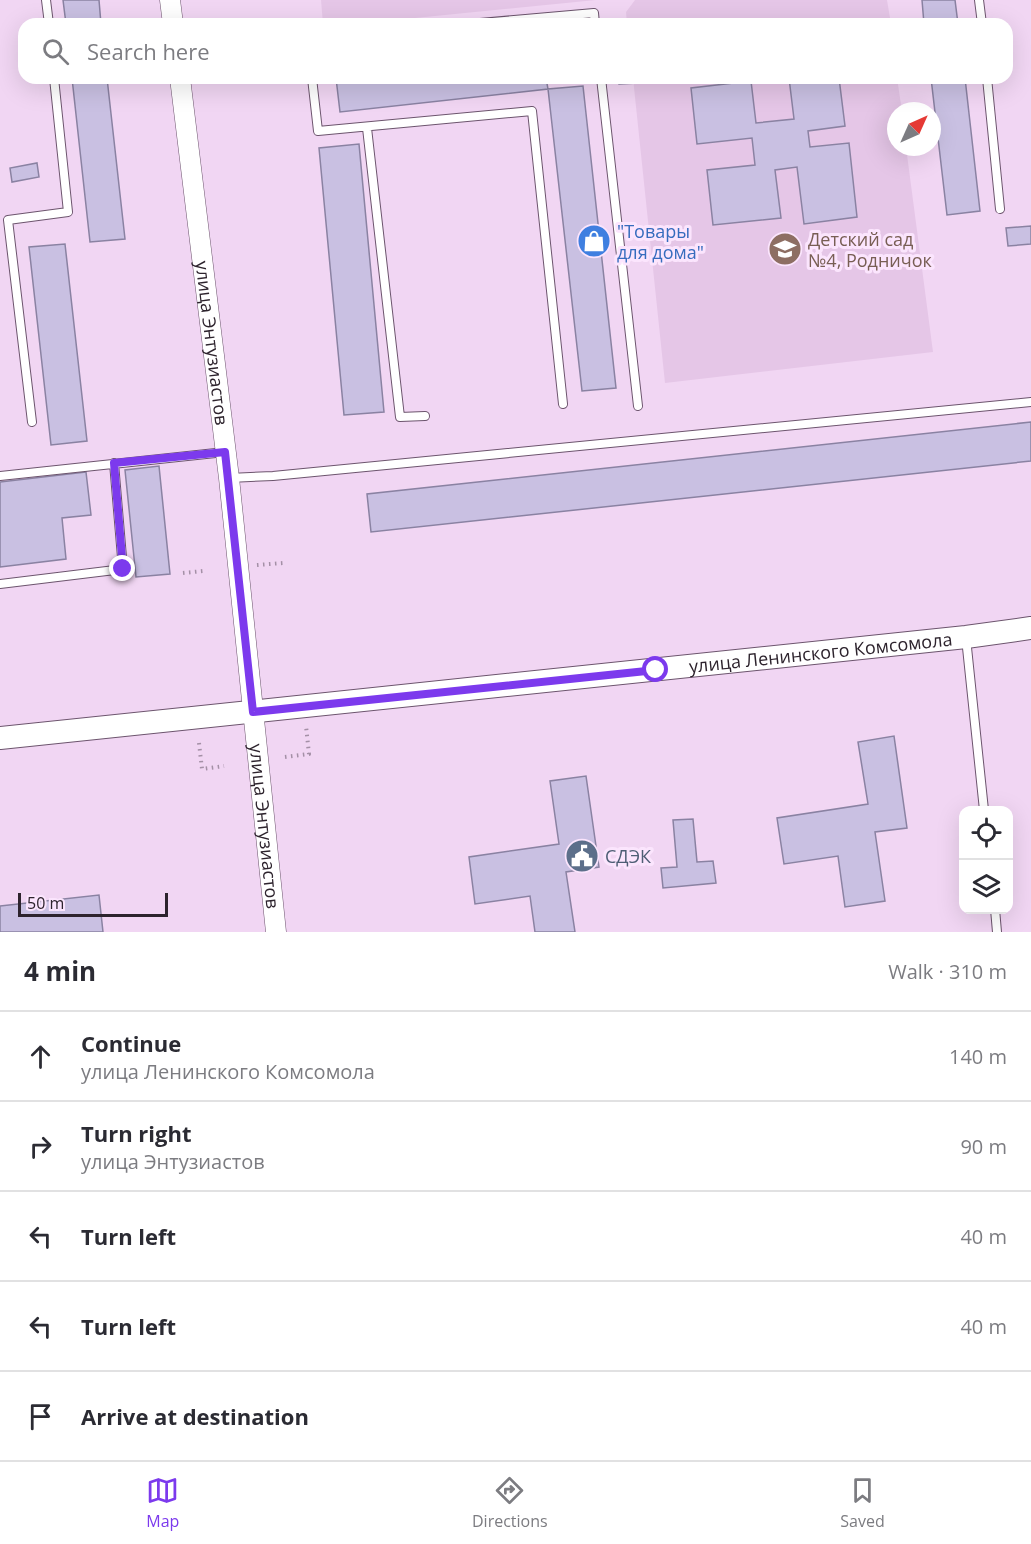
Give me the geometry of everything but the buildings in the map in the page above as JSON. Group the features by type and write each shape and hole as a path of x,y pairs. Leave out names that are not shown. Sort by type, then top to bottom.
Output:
{"main road":[{"name":"улица Ленинского Комсомола","path":"0,738 966,637 1031,628"}],"street":[{"path":"170,0 172,18"},
{"name":"улица Энтузиастов","path":"181,84 229,478 276,932"}],"lane":[{"path":"46,0 48,18"},
{"path":"979,0 981,18"},
{"path":"537,18 594,13 594,18"},
{"path":"32,422 8,220 68,212 55,84"},
{"path":"313,84 318,131 532,111 563,404"},
{"path":"602,84 638,406"},
{"path":"988,84 1000,209"},
{"path":"367,128 400,417 425,416"},
{"path":"229,478 273,476 1031,402"},
{"path":"0,476 225,452"},
{"path":"0,584 123,569 114,463"},
{"path":"966,637 984,806"},
{"path":"995,914 997,932"}],"path":[{"path":"257,565 283,562"},
{"path":"183,573 203,571"},
{"path":"285,758 309,754 305,725"},
{"path":"199,743 202,769 224,766"}],"shaded area":[{"path":"321,0 596,0 415,18 322,18"},
{"path":"635,0 887,0 890,18 626,18 626,12"},
{"name":"Детский сад №4, Родничок","path":"634,84 898,84 901,102 887,102 887,156 907,156 933,352 665,383"}],"place":[{"name":"\"Товары для дома\"","path":"594,241"},
{"name":"Детский сад №4, Родничок","path":"785,249"},
{"name":"СДЭК","path":"582,856"}],"route":[{"path":"123,569 114,463 225,452 253,712 656,670"}]}
